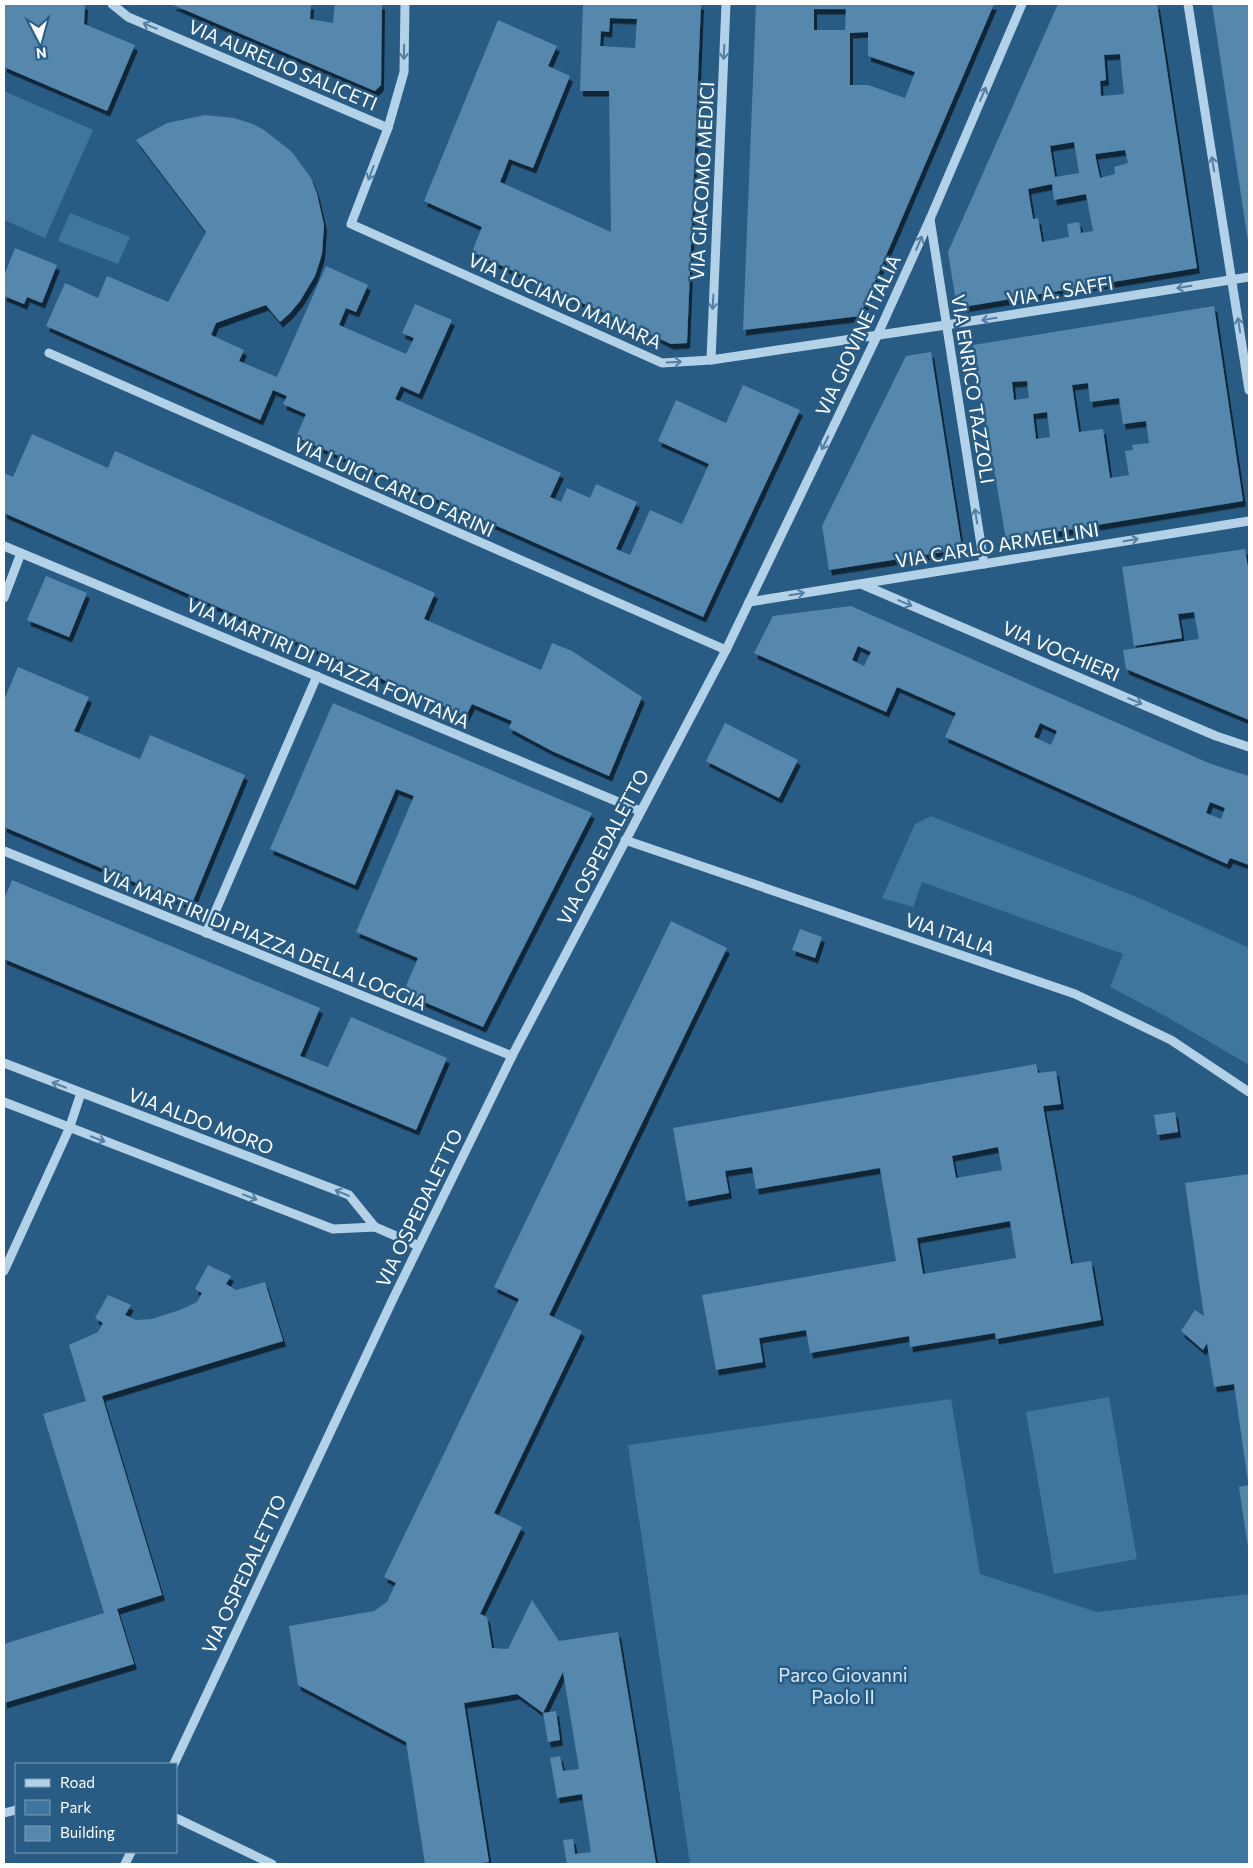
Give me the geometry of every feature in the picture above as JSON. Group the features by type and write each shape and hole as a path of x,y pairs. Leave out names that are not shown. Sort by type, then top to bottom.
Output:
{"street":[{"name":"VIA AURELIO SALICETI","path":"112,4 128,16 388,128"},
{"path":"388,128 404,72 405,4"},
{"name":"VIA GIACOMO MEDICI","path":"710,360 726,4"},
{"name":"VIA GIOVINE ITALIA","path":"712,676 877,336 930,219 1022,4"},
{"path":"1188,4 1249,390"},
{"name":"VIA LUCIANO MANARA","path":"388,128 351,224 662,363 710,360 877,336"},
{"name":"VIA ENRICO TAZZOLI","path":"930,219 984,564"},
{"name":"VIA A. SAFFI","path":"877,336 1249,277"},
{"name":"VIA LUIGI CARLO FARINI","path":"48,353 726,650"},
{"name":"VIA CARLO ARMELLINI","path":"749,602 1249,521"},
{"name":"VIA MARTIRI DI PIAZZA FONTANA","path":"4,546 640,811"},
{"path":"4,598 21,553"},
{"name":"VIA VOCHIERI","path":"860,584 1216,736 1249,747"},
{"path":"206,933 317,676"},
{"name":"VIA OSPEDALETTO","path":"174,1763 244,1611 512,1056 712,676"},
{"name":"VIA ITALIA","path":"625,840 1075,994 1171,1040 1249,1092"},
{"name":"VIA MARTIRI DI PIAZZA DELLA LOGGIA","path":"4,851 512,1056"},
{"name":"VIA ALDO MORO","path":"4,1063 349,1195 375,1227"},
{"path":"4,1271 69,1129 81,1093"},
{"name":"VIA ALDO MORO","path":"4,1102 69,1129 333,1228 375,1227 419,1246"},
{"path":"178,1819 272,1864"}],"green space":[{"path":"4,91 93,130 45,238 4,220"},
{"path":"70,213 130,237 118,264 58,241"},
{"path":"931,816 1144,900 1249,948 1249,1065 1169,1018 1110,987 1123,954 922,882 913,907 882,898 915,824"},
{"path":"1109,1397 1137,1559 1054,1574 1026,1412"},
{"name":"Parco Giovanni Paolo II","path":"951,1399 980,1574 1097,1612 1249,1594 1249,1864 690,1864 628,1445"}],"building":[{"path":"4,4 85,4 84,24 135,45 107,111 4,67"},
{"path":"171,4 311,4 310,19 333,23 335,4 382,4 381,85 375,91"},
{"path":"583,4 701,4 687,343 671,344 472,252 482,227 424,201 498,20 557,46 548,66 570,76 533,168 509,159 500,182 611,232 609,91 580,91","holes":["610,18 637,19 635,48 600,46 601,31 609,32"]},
{"path":"756,4 994,4 860,316 743,330","holes":["814,9 846,9 845,30 814,30","868,32 868,56 915,72 905,98 868,85 850,85 850,33"]},
{"path":"1058,4 1157,4 1197,268 957,308 948,252","holes":["1120,54 1124,94 1101,96 1100,81 1106,80 1104,55","1074,142 1079,173 1055,177 1050,146","1125,150 1128,163 1114,167 1115,174 1100,178 1095,154","1052,184 1054,200 1086,194 1093,231 1081,233 1079,222 1067,224 1069,237 1042,242 1038,218 1033,219 1028,189"]},
{"path":"1212,4 1249,4 1249,241 1248,241"},
{"path":"205,115 234,118 253,124 264,130 292,152 311,178 317,194 324,225 322,254 315,276 300,301 290,313 280,322 266,305 216,323 211,335 244,350 239,361 277,377 326,266 368,285 356,312 346,308 339,325 406,354 414,338 402,333 415,304 452,320 419,394 401,386 395,399 561,473 550,497 561,502 567,488 590,498 596,484 637,502 616,549 630,555 650,510 682,524 709,464 658,441 676,400 726,423 743,385 800,410 703,617 296,437 306,414 283,404 287,396 273,390 260,420 46,326 65,283 98,298 107,276 168,302 206,232 136,140 167,123"},
{"path":"15,248 57,265 42,303 27,297 24,304 4,296 4,276"},
{"path":"1214,306 1243,501 1006,540 973,345","holes":["1027,381 1029,398 1014,400 1012,382","1088,383 1090,402 1119,398 1123,424 1146,421 1149,443 1132,445 1133,450 1125,451 1129,475 1110,478 1103,429 1079,432 1072,385","1047,412 1050,437 1036,439 1033,414"]},
{"path":"931,352 962,549 829,570 822,526 906,356"},
{"path":"32,434 108,468 115,451 435,593 424,619 541,670 552,643 572,651 642,697 609,776 552,751 509,728 512,721 472,704 466,716 4,513 4,473 13,477"},
{"path":"1245,549 1249,574 1249,720 1126,669 1123,650 1199,639 1194,612 1178,614 1182,638 1134,646 1122,567"},
{"path":"46,576 87,593 69,637 27,620"},
{"path":"851,606 1211,764 1249,776 1249,865 1230,858 1227,864 945,737 956,713 897,687 886,712 754,653 773,616","holes":["858,646 871,652 864,666 852,660","1040,723 1057,731 1051,745 1034,737","1210,802 1225,808 1221,819 1206,813"]},
{"path":"18,667 89,697 74,731 140,759 150,735 245,775 191,906 4,827 4,700"},
{"path":"333,703 592,813 483,1027 403,993 418,958 356,932 414,796 396,789 355,885 270,849"},
{"path":"725,723 798,760 779,798 706,761"},
{"path":"12,880 320,1008 300,1056 328,1067 351,1017 447,1058 416,1130 4,959 4,899"},
{"path":"671,921 727,948 549,1315 582,1331 494,1513 522,1527 480,1614 487,1617 492,1648 508,1649 532,1600 559,1641 618,1632 656,1864 567,1864 563,1840 573,1839 575,1854 591,1852 582,1794 557,1798 550,1758 560,1756 563,1771 579,1769 563,1672 543,1713 517,1694 464,1703 489,1862 425,1864 406,1742 298,1685 289,1626 374,1611 387,1602 396,1583 384,1577 519,1299 494,1287"},
{"path":"800,929 822,937 815,958 792,950"},
{"path":"1036,1064 1038,1073 1056,1071 1061,1104 1043,1106 1071,1264 1091,1261 1101,1320 996,1339 995,1333 910,1347 909,1336 810,1353 806,1330 759,1338 763,1362 716,1370 702,1295 896,1261 880,1168 756,1189 752,1167 725,1171 729,1193 686,1201 673,1128","holes":["998,1147 1002,1170 956,1178 952,1156","1010,1221 1016,1258 923,1274 917,1238"]},
{"path":"1175,1112 1178,1132 1157,1135 1154,1115"},
{"path":"1249,1174 1248,1482 1234,1384 1214,1387 1207,1343 1203,1350 1181,1331 1195,1310 1204,1316 1185,1183"},
{"path":"208,1265 231,1276 226,1284 236,1290 265,1282 283,1341 102,1396 162,1595 117,1609 134,1664 4,1703 4,1644 104,1613 43,1414 86,1401 69,1345 98,1332 103,1323 95,1318 108,1295 131,1305 125,1315 136,1320 152,1319 197,1302 202,1293 195,1289"},
{"path":"1249,1485 1249,1547 1248,1547 1239,1487"},
{"path":"556,1711 560,1740 548,1742 543,1713"}]}
